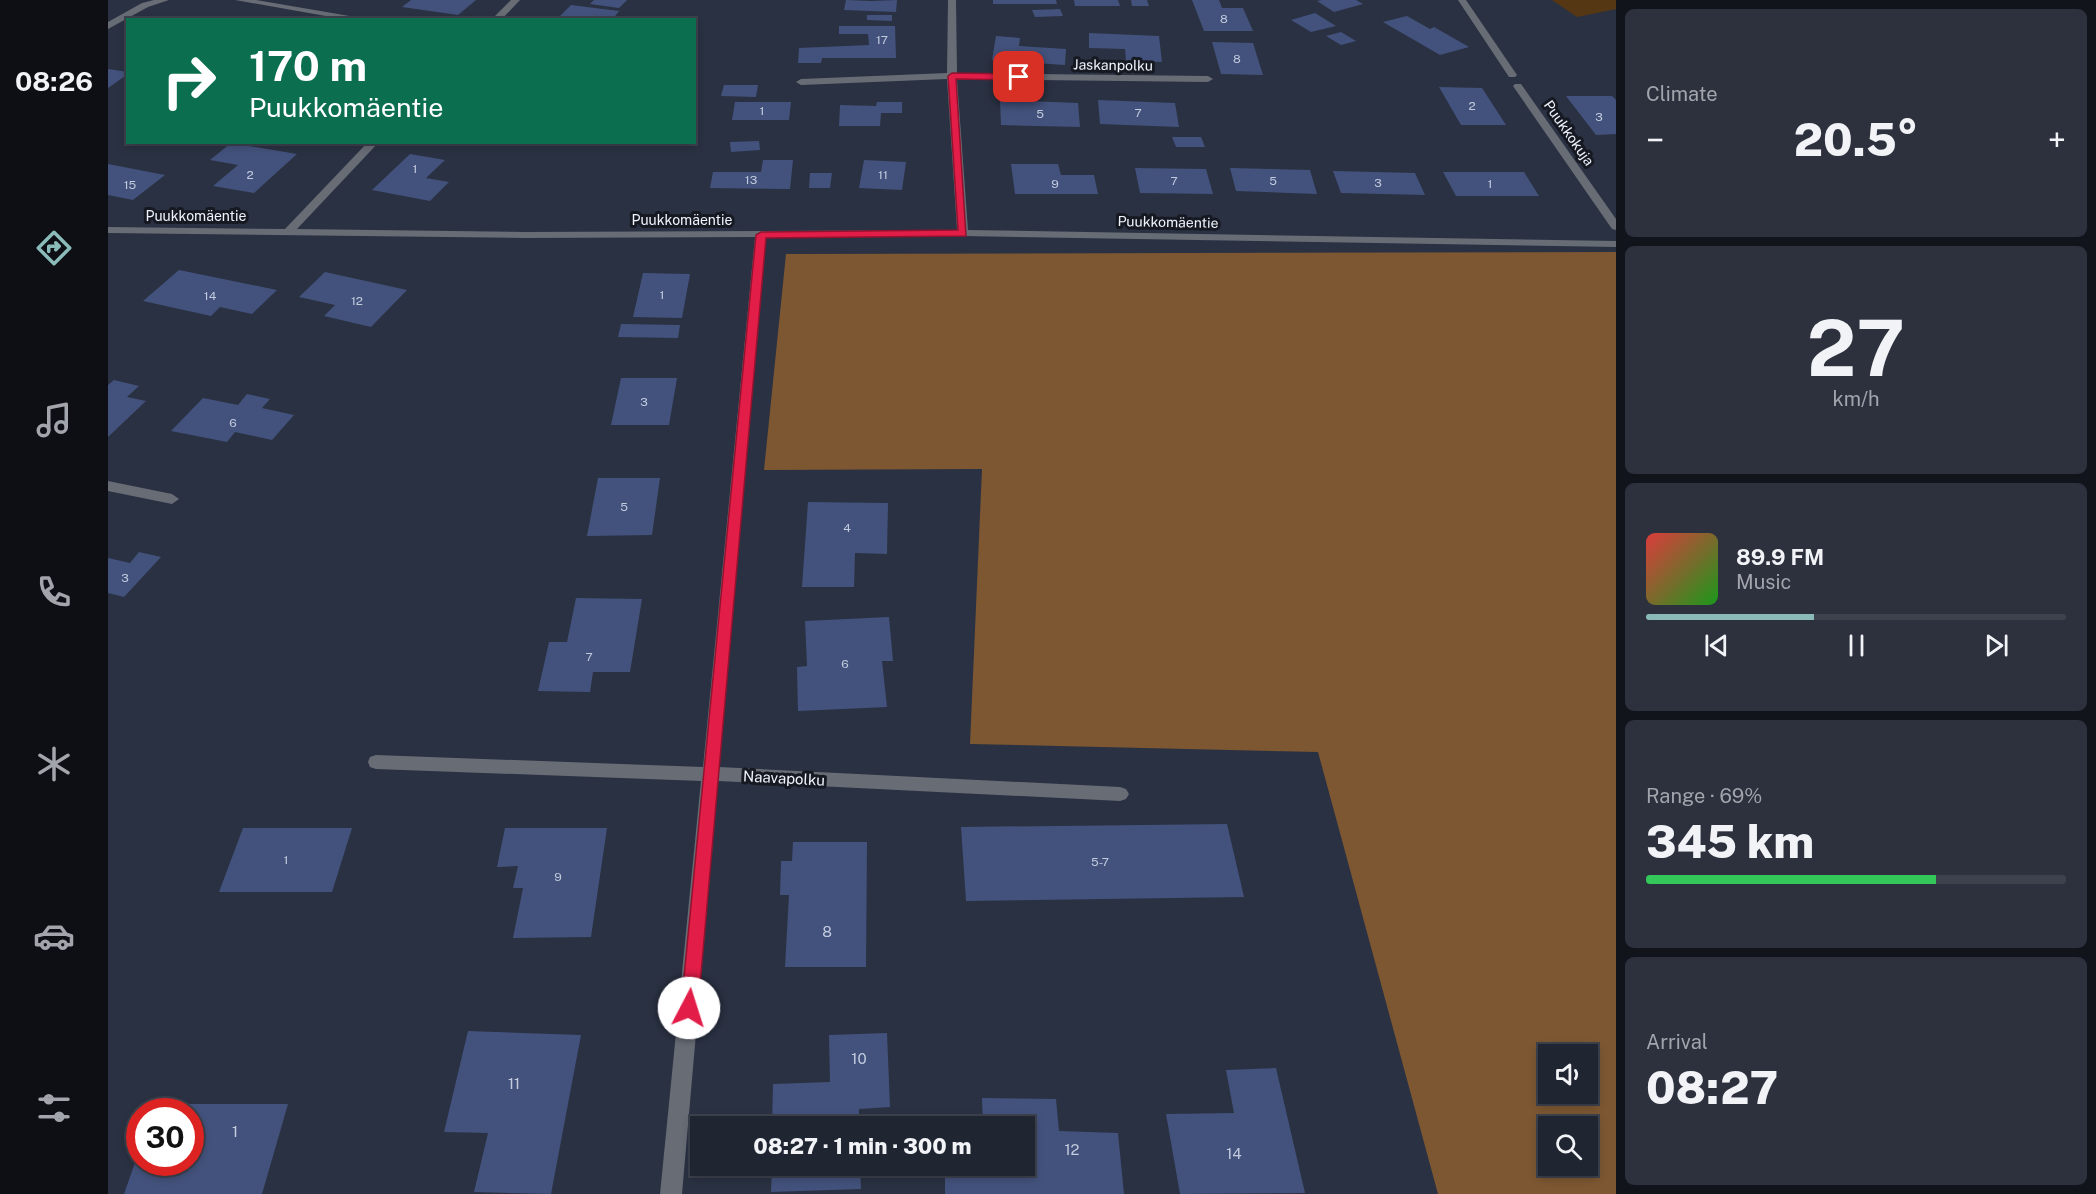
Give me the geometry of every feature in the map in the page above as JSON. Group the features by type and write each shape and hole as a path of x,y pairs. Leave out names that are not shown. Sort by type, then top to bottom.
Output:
{"street":[{"path":"108,26 145,5 165,0"},
{"path":"239,0 356,18"},
{"path":"497,18 516,0"},
{"path":"952,0 952,76 963,233"},
{"path":"1462,0 1512,75"},
{"name":"Jaskanpolku","path":"801,82 952,76 1208,80"},
{"name":"Puukkokuja","path":"1518,86 1616,227"},
{"path":"290,230 372,144"},
{"name":"Puukkomäentie","path":"108,230 290,230 525,235 963,233 1616,244"},
{"path":"672,1194 761,235"},
{"path":"108,486 171,499"},
{"name":"Naavapolku","path":"376,762 712,774 1120,794"}],"shaded area":[{"path":"1552,0 1616,0 1616,9 1577,17"},
{"path":"1616,252 1616,1194 1438,1194 1318,752 970,744 982,469 764,470 786,254"}],"building":[{"path":"411,0 476,0 458,15 402,7"},
{"path":"594,0 627,0 619,8 590,4"},
{"path":"846,0 897,0 896,12 844,10"},
{"path":"993,0 1056,0 1057,4 993,4"},
{"path":"1074,0 1118,0 1120,6 1075,6"},
{"path":"1131,0 1147,0 1149,6 1132,6"},
{"path":"1192,0 1219,0 1222,8 1243,8 1253,31 1204,31"},
{"path":"1356,0 1363,4 1334,12 1317,1"},
{"path":"571,5 619,11 614,18 558,18"},
{"path":"1060,9 1063,16 1035,17 1032,10"},
{"path":"1315,13 1336,26 1311,32 1291,20"},
{"path":"867,15 892,15 892,21 867,20"},
{"path":"1407,16 1430,29 1434,27 1469,47 1440,55 1383,22"},
{"path":"839,26 895,26 896,58 822,58 821,63 798,63 799,48 869,45 868,34 839,34"},
{"path":"1341,32 1356,41 1341,45 1326,36"},
{"path":"1089,33 1159,36 1162,62 1126,61 1125,49 1089,48"},
{"path":"996,36 1020,38 1019,46 1066,49 1065,65 992,60"},
{"path":"1212,42 1253,43 1263,75 1221,74"},
{"path":"108,69 126,72 126,75 108,88"},
{"path":"724,85 758,85 756,97 721,96"},
{"path":"1439,87 1482,88 1506,125 1461,125"},
{"path":"1566,96 1612,96 1616,100 1616,134 1596,135"},
{"path":"1000,100 1078,103 1080,127 1001,125"},
{"path":"1098,100 1175,103 1179,127 1100,124"},
{"path":"735,102 791,102 789,120 732,120"},
{"path":"877,102 902,102 902,113 881,113 880,126 839,126 840,105 876,106"},
{"path":"1172,137 1201,137 1205,147 1176,147"},
{"path":"759,141 760,150 731,152 730,142"},
{"path":"230,144 297,154 254,193 213,186 238,165 210,160"},
{"path":"410,154 445,160 426,178 449,182 430,201 372,190"},
{"path":"763,160 793,160 790,189 710,188 713,172 761,172"},
{"path":"864,160 906,162 902,190 859,188"},
{"path":"108,164 165,175 133,200 108,195"},
{"path":"1011,164 1058,164 1061,175 1094,175 1098,194 1015,194"},
{"path":"1135,168 1206,169 1213,194 1140,193"},
{"path":"1230,168 1310,170 1317,194 1236,191"},
{"path":"1333,171 1415,173 1425,195 1341,193"},
{"path":"1443,172 1524,172 1539,196 1456,196"},
{"path":"810,173 832,173 830,188 809,188"},
{"path":"179,270 277,290 252,314 220,307 211,316 143,301"},
{"path":"325,272 407,290 371,327 324,316 335,305 299,297"},
{"path":"643,273 690,274 682,318 633,317"},
{"path":"621,324 680,325 678,338 618,337"},
{"path":"621,378 677,378 669,425 611,425"},
{"path":"114,380 139,386 127,397 146,401 108,437 108,385"},
{"path":"247,394 270,399 262,408 294,415 272,440 235,432 227,442 171,431 203,398 238,405"},
{"path":"598,478 660,478 652,535 587,536"},
{"path":"808,502 888,503 887,554 855,553 854,587 802,587"},
{"path":"139,552 161,557 124,597 108,593 108,558 130,563"},
{"path":"576,598 642,599 630,672 593,672 590,692 538,691 549,642 567,642"},
{"path":"889,617 893,661 882,661 887,707 798,711 797,667 807,666 805,621"},
{"path":"1227,824 1244,897 966,901 961,827"},
{"path":"243,828 352,828 332,892 219,892"},
{"path":"505,828 607,828 591,937 513,938 523,888 513,888 518,866 497,867"},
{"path":"793,842 867,842 866,967 785,967 789,895 780,895 781,861 792,861"},
{"path":"468,1031 581,1035 551,1194 474,1192 488,1133 444,1132"},
{"path":"887,1033 890,1107 859,1109 859,1116 772,1116 773,1084 830,1082 829,1035"},
{"path":"1276,1068 1305,1193 1180,1194 1166,1114 1234,1113 1226,1070"},
{"path":"982,1098 1056,1099 1059,1131 1118,1133 1124,1194 945,1194 945,1176 1035,1176 1035,1116 983,1116"},
{"path":"204,1104 288,1104 262,1194 124,1194 130,1176 204,1176"},
{"path":"772,1176 860,1176 861,1189 771,1192"}],"route":[{"path":"689,1008 761,235 963,233 952,76 1019,77"}]}
